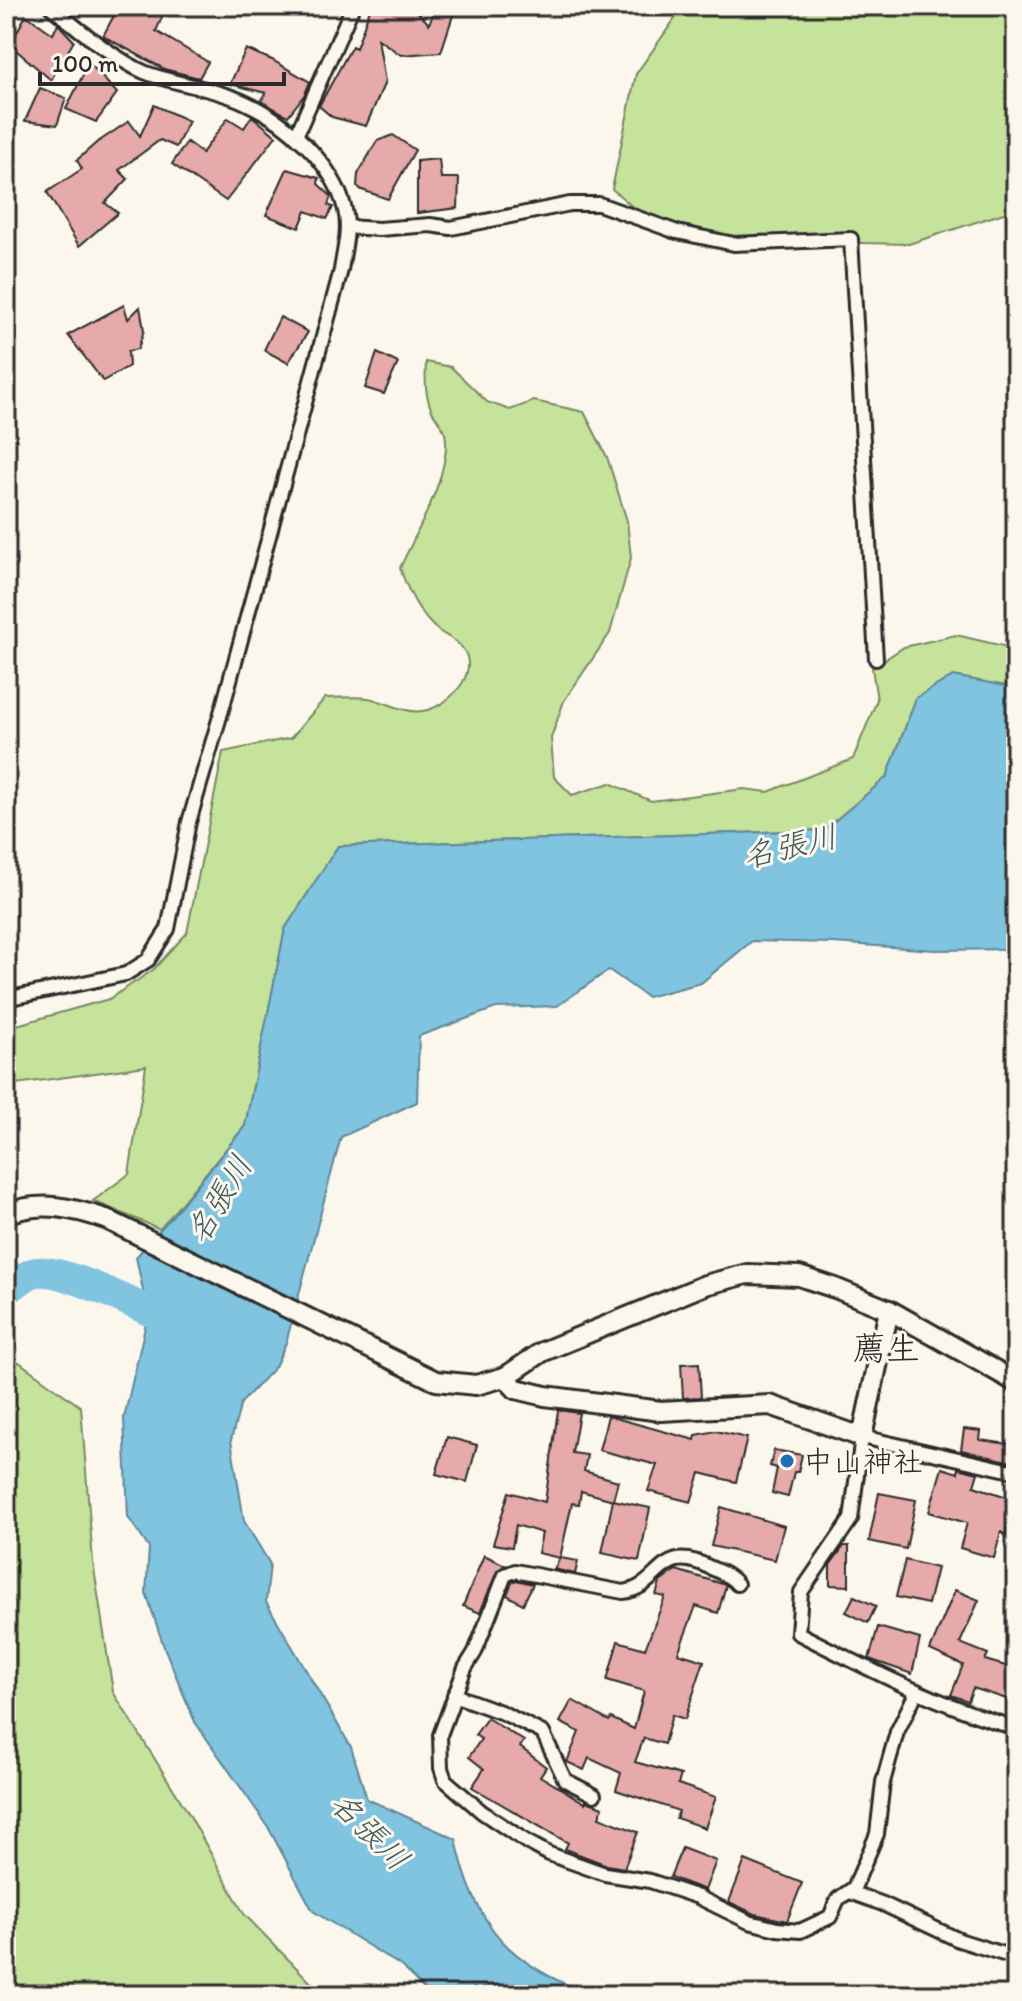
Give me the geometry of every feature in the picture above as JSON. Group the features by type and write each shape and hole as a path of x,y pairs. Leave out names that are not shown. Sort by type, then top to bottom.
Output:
{"main road":[{"path":"6,1214 17,1209 66,1206 106,1219 436,1381 476,1385 505,1377 542,1352 705,1285 747,1274 799,1276 889,1310 1016,1382"},
{"path":"505,1377 516,1389 545,1396 661,1411 770,1405 862,1437 889,1310"}],"street":[{"path":"6,999 126,974 148,960 168,929 189,822 341,270 347,227 346,211 334,183 325,167 296,136 244,102 143,72 77,29 50,6"},
{"path":"296,136 353,6"},
{"path":"347,227 379,229 430,225 451,228 570,204 599,204 677,232 734,244 851,239 876,659"},
{"path":"1016,1472 862,1437 851,1519 801,1592 798,1633 873,1672 985,1719 1016,1728"},
{"path":"737,1584 732,1578 695,1560 673,1560 662,1566 638,1590 623,1592 515,1571 505,1575 440,1735 441,1768 445,1780 482,1812 549,1854 605,1874 650,1881 698,1897 749,1922 800,1931 830,1917 838,1899 850,1892 862,1871 877,1834 883,1782 897,1732 917,1691"},
{"path":"454,1695 503,1713 543,1733 565,1780 594,1795"},
{"path":"850,1892 959,1940 1016,1958"}],"green space":[{"path":"684,6 1016,6 1016,209 909,244 670,239 612,189 636,74"},
{"path":"426,362 451,367 487,402 510,410 534,401 584,412 607,457 627,521 631,558 610,633 564,701 551,738 554,777 572,795 610,783 651,801 744,789 768,792 853,759 877,700 872,668 904,647 956,635 1016,649 1016,688 953,676 916,698 887,777 824,830 338,846 285,929 245,1126 160,1229 93,1201 129,1174 146,1066 9,1085 6,1081 6,1028 109,999 153,970 187,933 223,752 291,738 325,698 368,698 409,711 422,711 451,697 465,679 468,669 463,649 426,619 400,568 431,502 446,448 444,430 428,399"},
{"path":"6,1361 19,1362 81,1407 93,1562 113,1692 189,1814 244,1914 323,1995 6,1995"}],"water":[{"name":"名張川","path":"953,676 1016,688 1016,949 935,950 752,941 701,983 647,997 609,970 557,1006 496,1008 419,1036 417,1102 341,1137 286,1343 275,1367 241,1403 231,1440 244,1521 270,1564 266,1602 351,1747 367,1799 456,1839 473,1896 500,1939 539,1971 593,1995 430,1995 401,1966 313,1911 267,1825 195,1722 164,1647 146,1593 149,1548 128,1517 124,1418 148,1314 136,1257 245,1126 285,929 338,846 824,830 887,777 916,698"}],"building":[{"path":"119,6 167,6 156,31 208,62 199,78 164,69 103,36"},
{"path":"371,6 412,6 429,24 436,6 456,6 441,52 401,55 378,39 385,82 366,126 332,117 319,106 352,46 356,48"},
{"path":"26,15 53,34 58,24 74,41 51,80 10,45"},
{"path":"246,49 310,82 288,116 261,101 266,93 230,84"},
{"path":"89,63 117,93 96,122 66,109"},
{"path":"40,88 66,98 57,125 25,121"},
{"path":"154,105 189,121 176,147 160,140 119,170 128,179 105,203 118,213 79,246 47,192 82,169 77,160 129,121 140,136"},
{"path":"252,116 276,136 226,201 172,164 187,142 202,153 228,118 244,128"},
{"path":"393,135 415,150 388,199 357,186 358,174 377,141"},
{"path":"439,159 441,178 459,178 458,208 417,213 417,161"},
{"path":"287,169 319,178 318,184 331,196 328,205 333,207 327,219 306,211 299,228 266,215"},
{"path":"124,305 128,319 140,307 144,330 138,349 128,351 129,366 103,381 68,335"},
{"path":"280,317 308,332 288,363 264,350"},
{"path":"377,353 398,363 384,394 365,388"},
{"path":"699,1363 701,1397 683,1398 681,1364"},
{"path":"558,1410 579,1413 572,1453 587,1455 584,1471 618,1481 613,1500 581,1491 579,1504 572,1503 560,1558 538,1553 542,1533 516,1525 512,1547 493,1544 509,1492 545,1502"},
{"path":"608,1416 695,1440 696,1435 716,1431 747,1438 736,1482 700,1473 691,1502 648,1491 657,1465 599,1450"},
{"path":"964,1429 981,1431 980,1440 1016,1445 1016,1463 961,1450"},
{"path":"447,1437 477,1445 467,1482 436,1474"},
{"path":"774,1450 802,1455 788,1497 772,1493 777,1468 770,1466"},
{"path":"942,1468 958,1473 958,1468 978,1473 974,1486 1016,1500 1005,1535 1001,1532 994,1558 960,1548 967,1523 929,1512"},
{"path":"879,1493 916,1500 906,1549 869,1541"},
{"path":"613,1500 650,1508 639,1561 602,1553"},
{"path":"721,1507 784,1526 775,1560 711,1546"},
{"path":"844,1546 849,1546 849,1586 830,1585 830,1565"},
{"path":"484,1555 505,1565 497,1571 480,1613 463,1606"},
{"path":"560,1558 578,1561 575,1574 554,1569"},
{"path":"905,1560 937,1568 928,1604 896,1597"},
{"path":"676,1570 726,1585 718,1613 696,1606 678,1653 704,1661 685,1719 672,1715 664,1744 644,1738 635,1762 681,1775 678,1784 716,1797 705,1828 676,1818 679,1811 616,1790 621,1773 589,1758 584,1770 567,1762 579,1732 560,1722 572,1700 609,1721 611,1718 634,1729 644,1691 607,1680 618,1641 645,1649 665,1597 656,1595 660,1582"},
{"path":"512,1582 533,1584 523,1604 507,1595"},
{"path":"955,1590 979,1600 960,1643 988,1654 985,1660 1016,1669 1016,1702 973,1688 968,1701 951,1695 963,1665 930,1650"},
{"path":"854,1596 876,1606 868,1623 846,1612"},
{"path":"878,1627 920,1639 912,1674 869,1659"},
{"path":"487,1718 524,1741 520,1747 546,1767 540,1776 585,1803 603,1807 599,1817 638,1832 624,1868 565,1849 568,1843 472,1787 484,1769 469,1757 481,1739 475,1735"},
{"path":"682,1848 716,1861 705,1890 670,1877"},
{"path":"745,1860 802,1883 787,1921 755,1914 729,1902"}],"waterway":[{"path":"6,1291 33,1273 50,1273 110,1293 182,1327"}],"place":[{"name":"中山神社","path":"787,1461"}],"district":[{"name":"薦生","path":"886,1348"}]}
